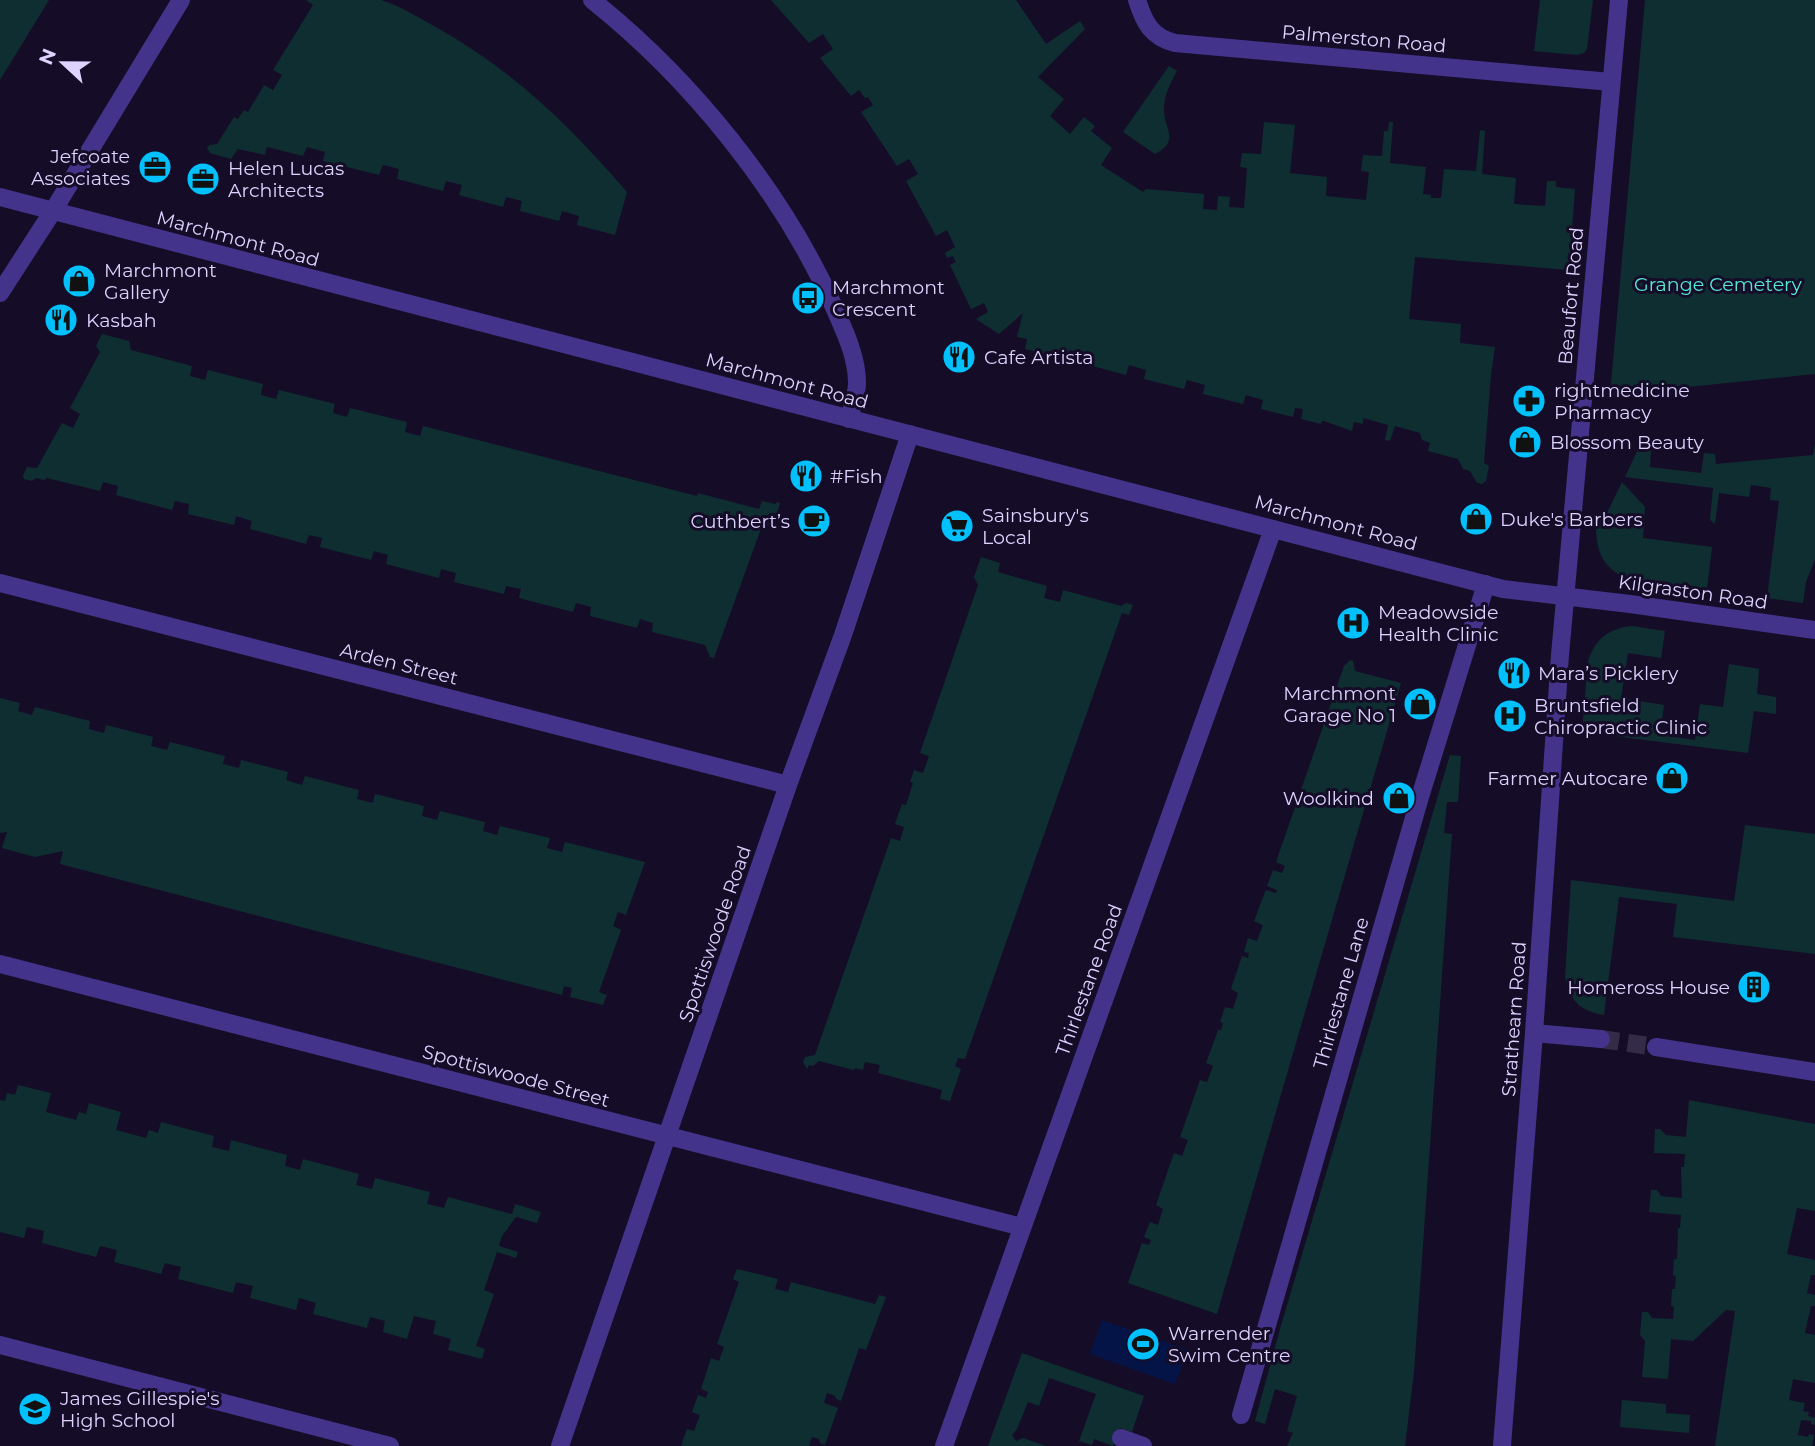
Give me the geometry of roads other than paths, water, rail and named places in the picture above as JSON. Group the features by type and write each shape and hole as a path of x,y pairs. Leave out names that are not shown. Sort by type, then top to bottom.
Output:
{"street":[{"path":"0,293 181,0"},
{"path":"592,0 644,46 713,120 753,171 791,227 825,287 852,351 857,384 849,419"},
{"name":"Palmerston Road","path":"1137,0 1147,27 1160,38 1175,43 1611,82"},
{"name":"Beaufort Road","path":"1566,596 1619,0"},
{"name":"Marchmont Road","path":"0,197 1503,589 1566,596"},
{"name":"Spottiswoode Road","path":"560,1446 910,435"},
{"name":"Thirlestane Road","path":"944,1446 1273,529"},
{"name":"Arden Street","path":"0,583 788,785"},
{"name":"Thirlestane Lane","path":"1241,1415 1416,810 1486,584"},
{"name":"Kilgraston Road","path":"1566,596 1815,630"},
{"name":"Strathearn Road","path":"1502,1446 1566,596"},
{"name":"Spottiswoode Street","path":"0,964 1022,1227"},
{"path":"1534,1033 1601,1039"},
{"path":"1657,1048 1815,1072"},
{"path":"0,1345 390,1446"},
{"path":"1121,1438 1143,1446"}],"tunnel":[{"path":"1601,1039 1656,1047"}],"place":[{"name":"Jefcoate Associates","path":"155,167"},
{"name":"Helen Lucas Architects","path":"203,179"},
{"name":"Marchmont Gallery","path":"79,281"},
{"name":"Marchmont Crescent","path":"808,298"},
{"name":"Kasbah","path":"61,320"},
{"name":"Cafe Artista","path":"959,357"},
{"name":"rightmedicine Pharmacy","path":"1529,401"},
{"name":"Blossom Beauty","path":"1525,442"},
{"name":"#Fish","path":"806,476"},
{"name":"Duke's Barbers","path":"1476,519"},
{"name":"Cuthbert’s","path":"814,521"},
{"name":"Sainsbury's Local","path":"957,526"},
{"name":"Meadowside Health Clinic","path":"1353,623"},
{"name":"Mara’s Picklery","path":"1514,673"},
{"name":"Marchmont Garage No 1","path":"1420,704"},
{"name":"Bruntsfield Chiropractic Clinic","path":"1510,716"},
{"name":"Farmer Autocare","path":"1672,778"},
{"name":"Woolkind","path":"1399,798"},
{"name":"Homeross House","path":"1754,987"},
{"name":"Warrender Swim Centre","path":"1143,1344"},
{"name":"James Gillespie's High School","path":"35,1409"}],"park label":[{"name":"Grange Cemetery","path":"1718,284"}]}
